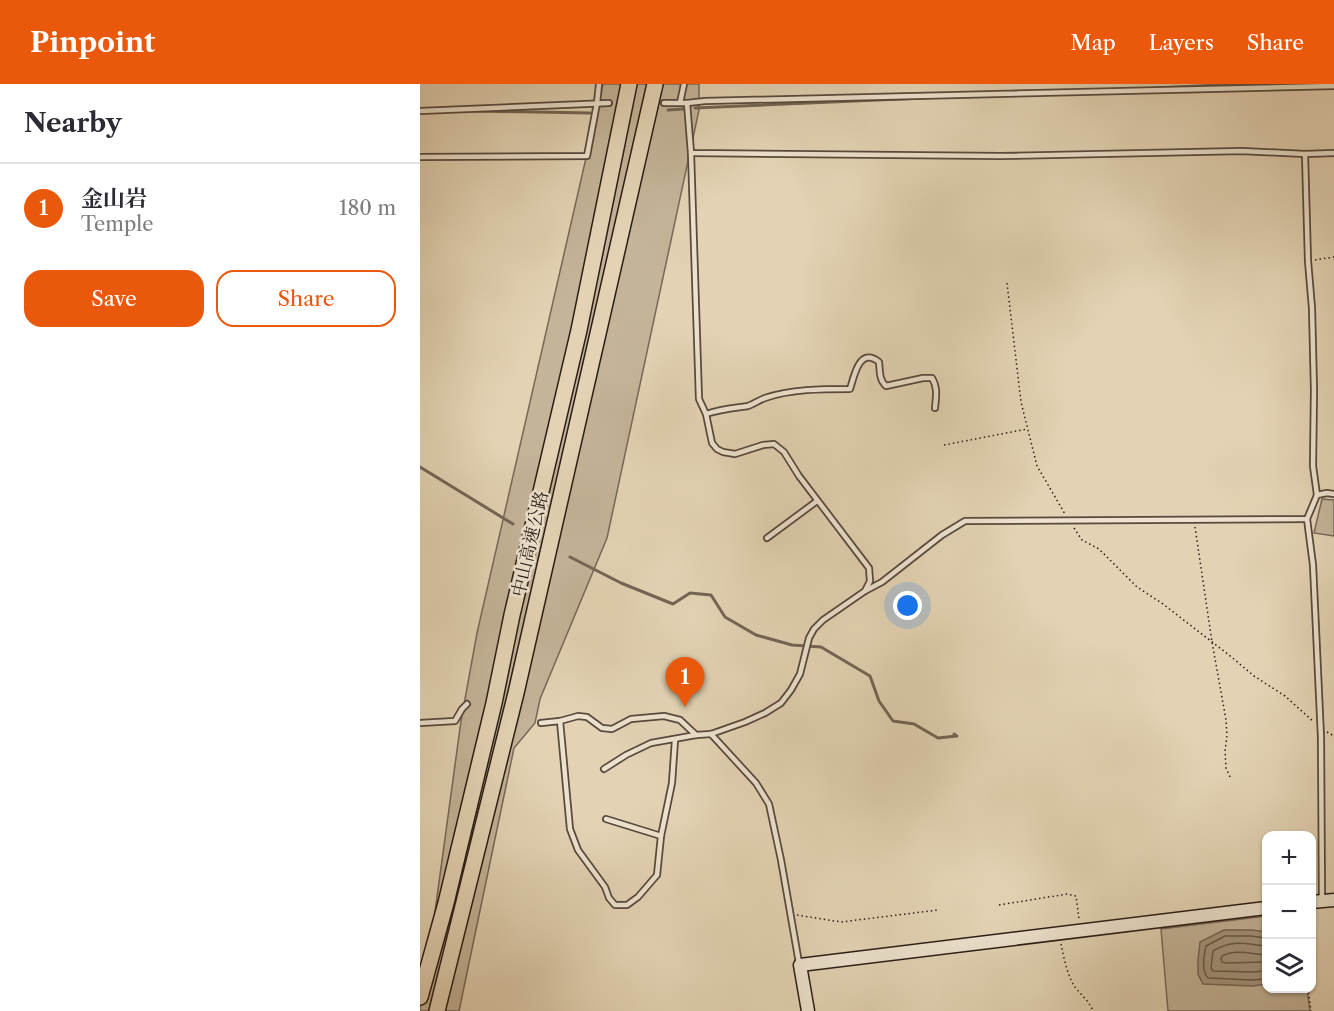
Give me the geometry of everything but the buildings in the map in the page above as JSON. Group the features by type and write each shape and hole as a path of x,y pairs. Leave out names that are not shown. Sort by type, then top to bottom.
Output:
{"highway":[{"name":"中山高速公路","path":"420,997 446,903 494,702 512,615 579,330 629,84"},
{"name":"中山高速公路","path":"437,1011 516,693 655,84"}],"street":[{"path":"808,1011 800,965 1262,908"}],"lane":[{"path":"420,157 587,156 599,84"},
{"path":"680,103 684,84"},
{"path":"664,103 1334,86"},
{"path":"420,111 609,103"},
{"path":"687,103 691,153 699,399 706,414 712,443 723,452 735,454 774,444 784,452 817,501 869,568 870,581 865,591"},
{"path":"691,153 1000,156 1242,151 1334,153"},
{"path":"1305,154 1308,261 1312,308 1313,466 1317,495 1307,519 1313,565 1321,728 1323,901"},
{"path":"706,414 749,405 763,398 799,391 850,389 855,369 859,362 867,358 879,362 882,382 886,386 932,378 936,384 935,408"},
{"path":"1317,495 1334,494"},
{"path":"767,538 817,501"},
{"path":"604,769 651,743 711,734 745,722 781,703 800,674 809,638 823,620 882,582 942,535 965,521 1307,519"},
{"path":"420,723 455,721 467,704"},
{"path":"541,723 578,716 587,717 602,728 612,729 631,719 664,716 680,720 696,735"},
{"path":"560,721 570,830 578,850 605,886 609,898 615,904 627,905 638,897 657,875 661,836 672,783 675,740"},
{"path":"711,734 756,783 769,804 800,965"},
{"path":"606,819 661,836"}],"path":[{"path":"1308,261 1334,257"},
{"path":"1007,283 1021,402 1037,466 1082,540 1099,549 1137,587 1163,604 1254,676 1285,696 1321,728 1334,736"},
{"path":"944,445 1028,429"},
{"path":"1195,520 1212,642 1226,720 1226,768 1231,779"},
{"path":"999,905 1067,894 1076,896 1081,931"},
{"path":"790,914 842,922 938,909"},
{"path":"1059,934 1074,985 1093,1011"},
{"path":"1309,993 1311,1011"}],"shaded area":[{"path":"603,84 699,84 699,110 607,538 540,699 535,723 514,748 459,1011 420,1011 420,968 434,919 461,721 477,633"},
{"path":"1322,499 1334,500 1334,536 1314,533"},
{"path":"1262,916 1262,993 1308,993 1310,1011 1168,1011 1161,929"}],"water":[{"path":"1224,930 1262,931 1262,985 1203,984 1198,974 1200,942"}],"waterway":[{"path":"1156,88 1240,84 1272,85"},
{"path":"695,108 924,98"},
{"path":"668,110 683,109"},
{"path":"473,111 590,113"},
{"path":"420,467 513,524"},
{"path":"570,557 621,583 673,604 690,593 711,595 725,617 756,635 792,645 821,647 870,676 879,701 893,721 914,724 938,738 957,736 954,734"}],"place":[{"name":"金山岩","path":"685,707"}]}
